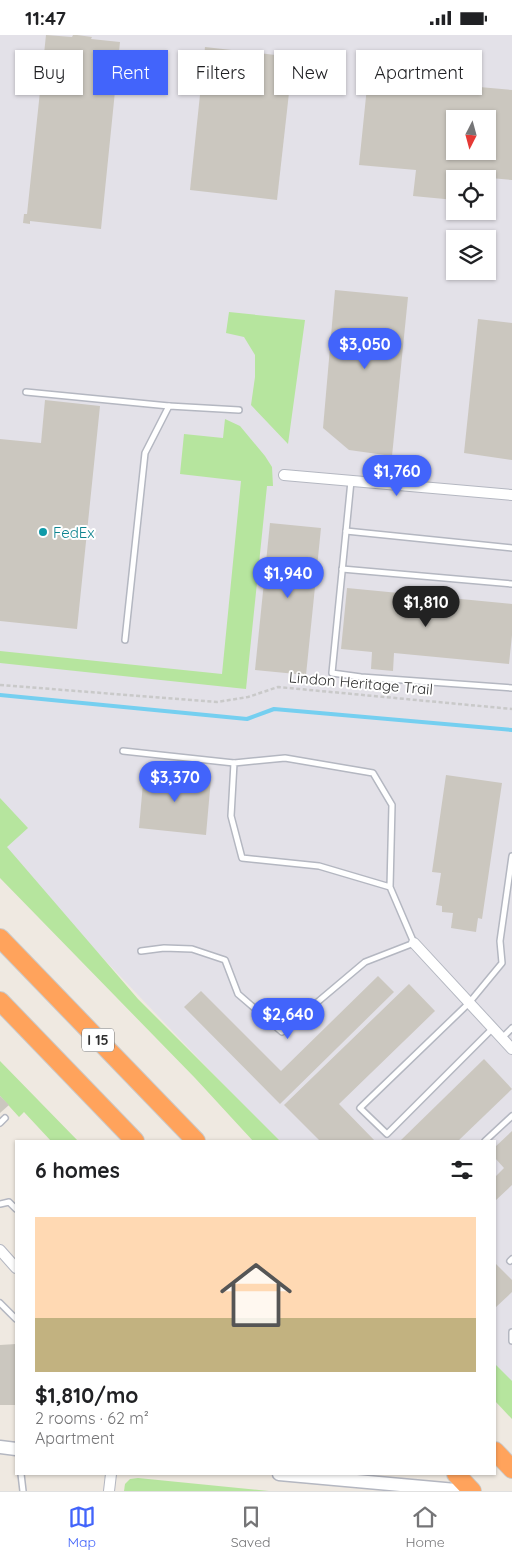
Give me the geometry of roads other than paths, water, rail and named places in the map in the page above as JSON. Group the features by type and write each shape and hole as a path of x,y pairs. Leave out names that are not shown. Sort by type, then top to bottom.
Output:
{"highway":[{"name":"I 15","path":"0,938 195,1140"},
{"path":"0,1001 134,1140"},
{"path":"496,1452 512,1469"},
{"path":"457,1475 472,1491"}],"street":[{"path":"284,475 512,495"},
{"path":"414,943 512,1049"},
{"path":"0,1251 15,1267"},
{"path":"0,1447 15,1449"},
{"path":"109,1491 111,1475"},
{"path":"290,1475 467,1491"}],"lane":[{"path":"26,392 169,406 239,410"},
{"path":"125,640 145,453 169,406"},
{"path":"352,481 332,673 361,677 512,688"},
{"path":"346,531 512,548"},
{"path":"342,569 512,584"},
{"path":"123,751 234,763 285,759 373,773 392,805 390,887 414,943 366,962 282,1033 238,993 225,959 192,949 164,948 141,951"},
{"path":"234,763 231,816 242,858 319,866 390,887"},
{"path":"493,1028 387,1134 360,1108 470,1003 502,963 500,941 512,856"},
{"path":"502,1038 512,1028"},
{"path":"486,1140 512,1116"},
{"path":"0,1123 5,1118"},
{"path":"0,1204 8,1202 15,1208"},
{"path":"0,1303 15,1318"},
{"path":"512,1333 512,1341"},
{"path":"21,1475 23,1491"}],"waterway":[{"path":"0,695 247,719 274,709 512,730"}],"place":[{"name":"FedEx","path":"43,532"}]}
